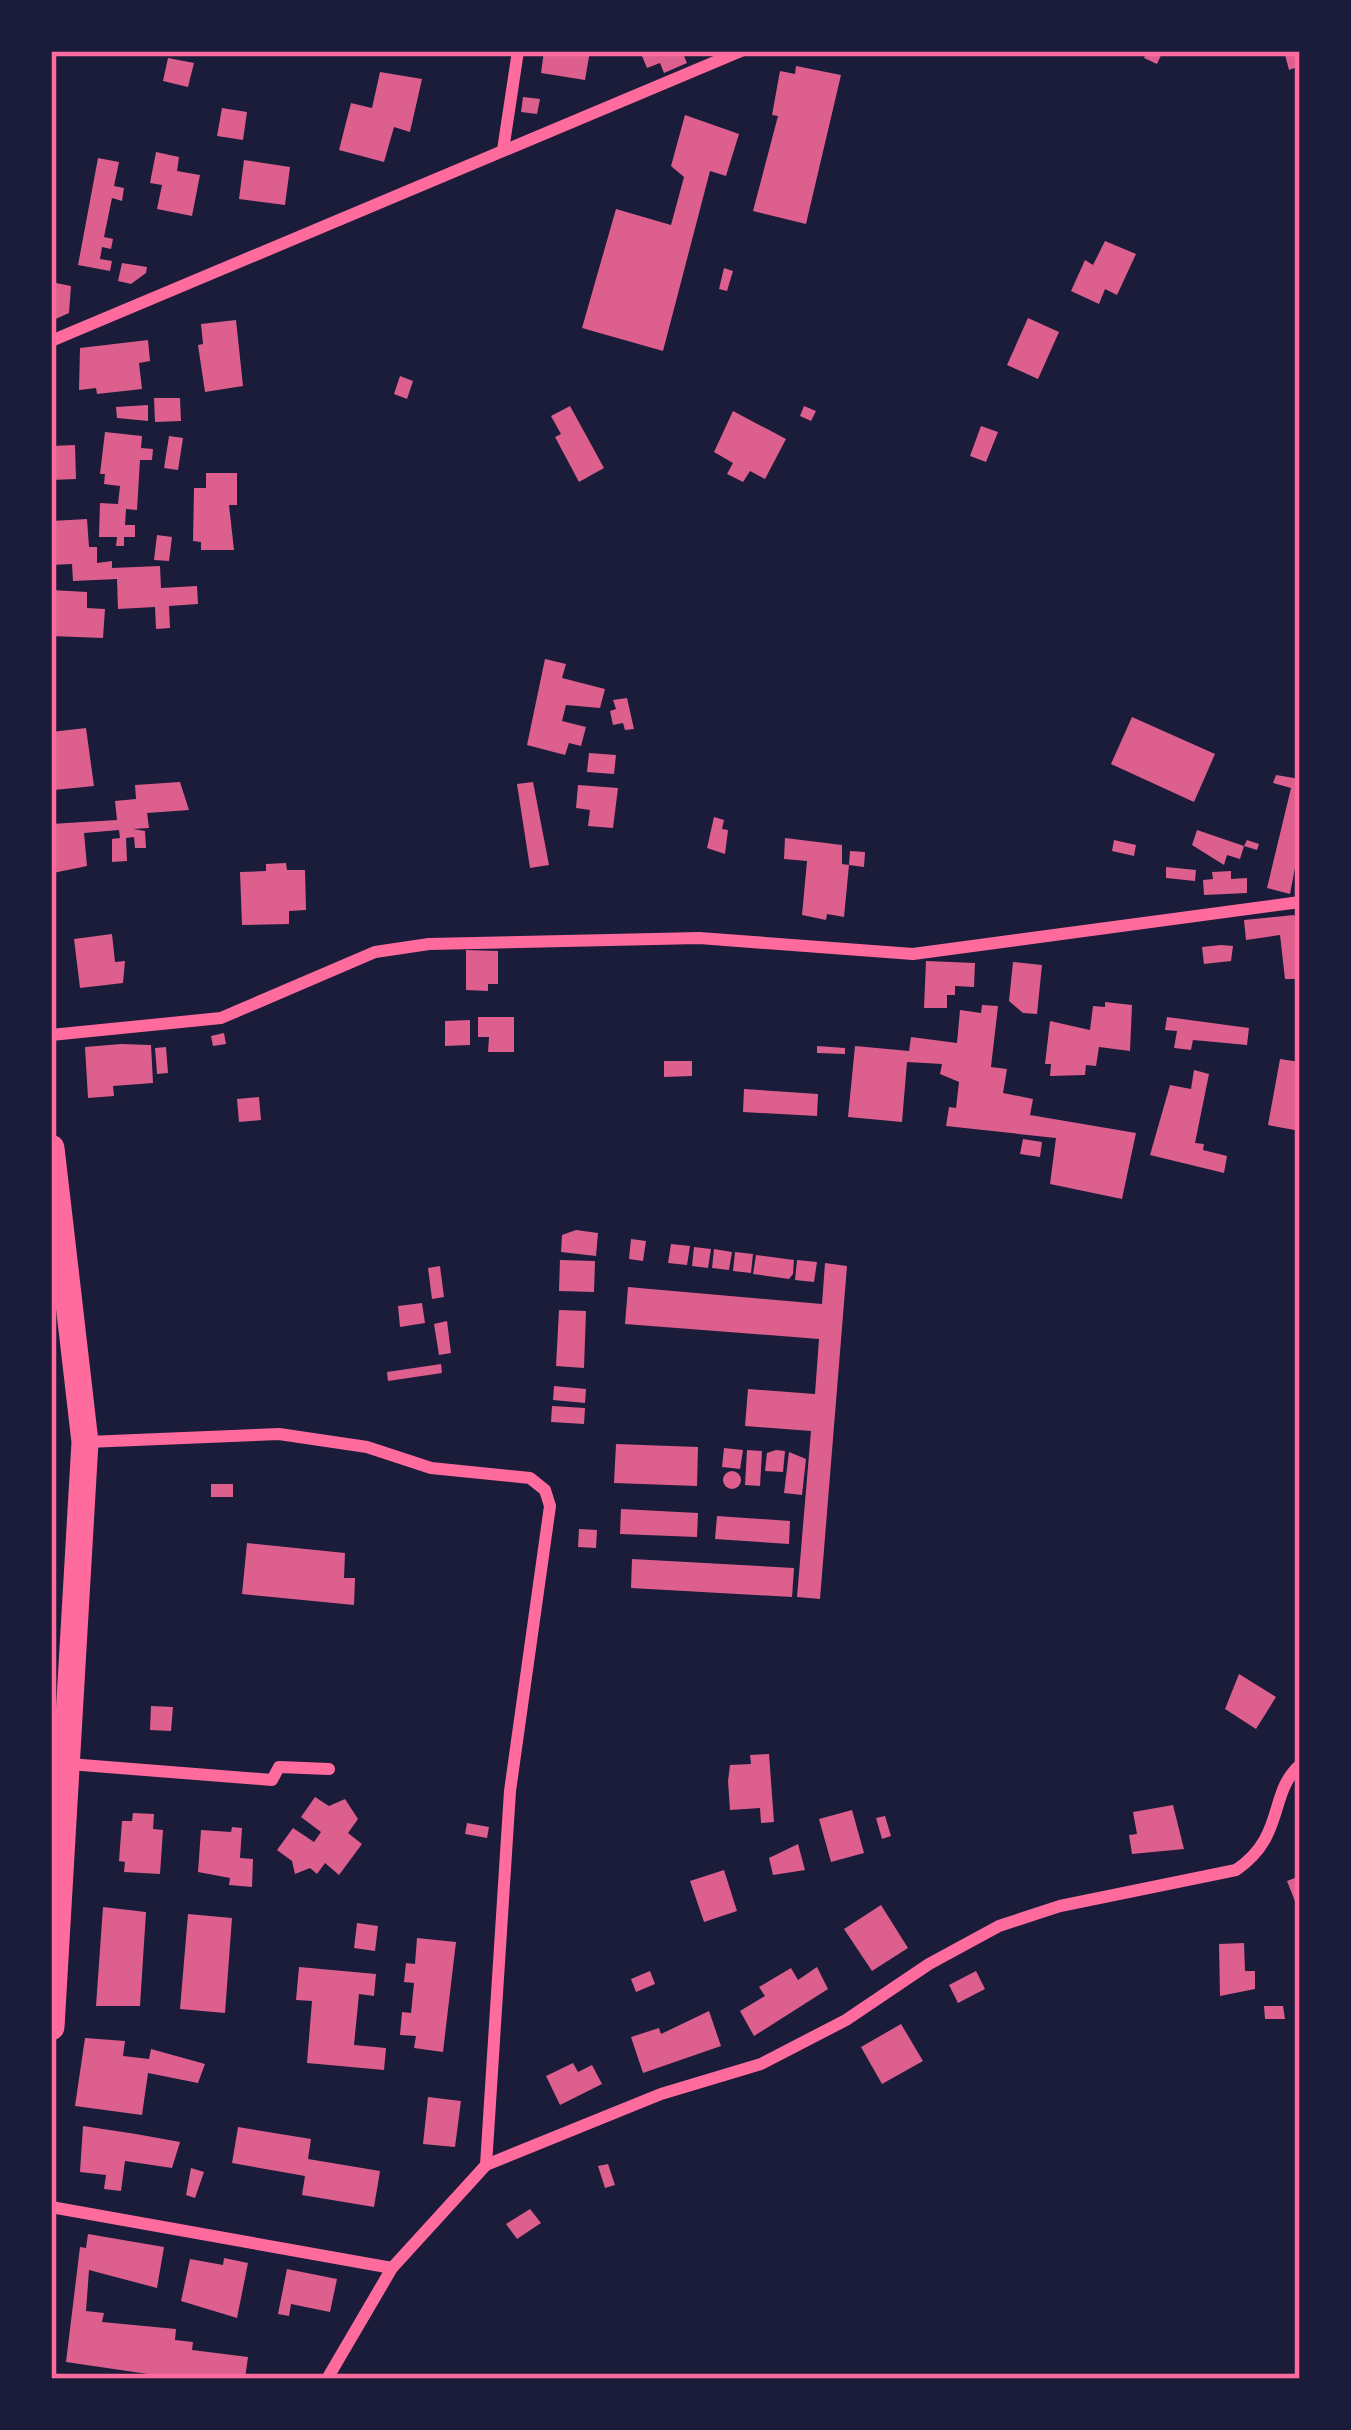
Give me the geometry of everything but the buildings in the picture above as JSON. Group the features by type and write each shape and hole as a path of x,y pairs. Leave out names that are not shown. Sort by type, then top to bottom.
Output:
{"main road":[{"path":"51,1148 57,1242 85,1442 70,1764 51,2026"}],"street":[{"path":"503,150 518,51"},
{"path":"51,341 742,51"},
{"path":"51,1035 221,1018 375,952 429,944 699,938 914,954 1300,902"},
{"path":"85,1442 279,1434 368,1447 431,1468 530,1478 544,1490 548,1526 510,1791 487,2165"},
{"path":"70,1764 272,1780 279,1767 328,1769"},
{"path":"327,2379 392,2269 487,2165 661,2094 761,2064 999,1926 1060,1906 1236,1870 1256,1856 1275,1827 1286,1784 1300,1765"},
{"path":"51,2207 392,2269"}]}
